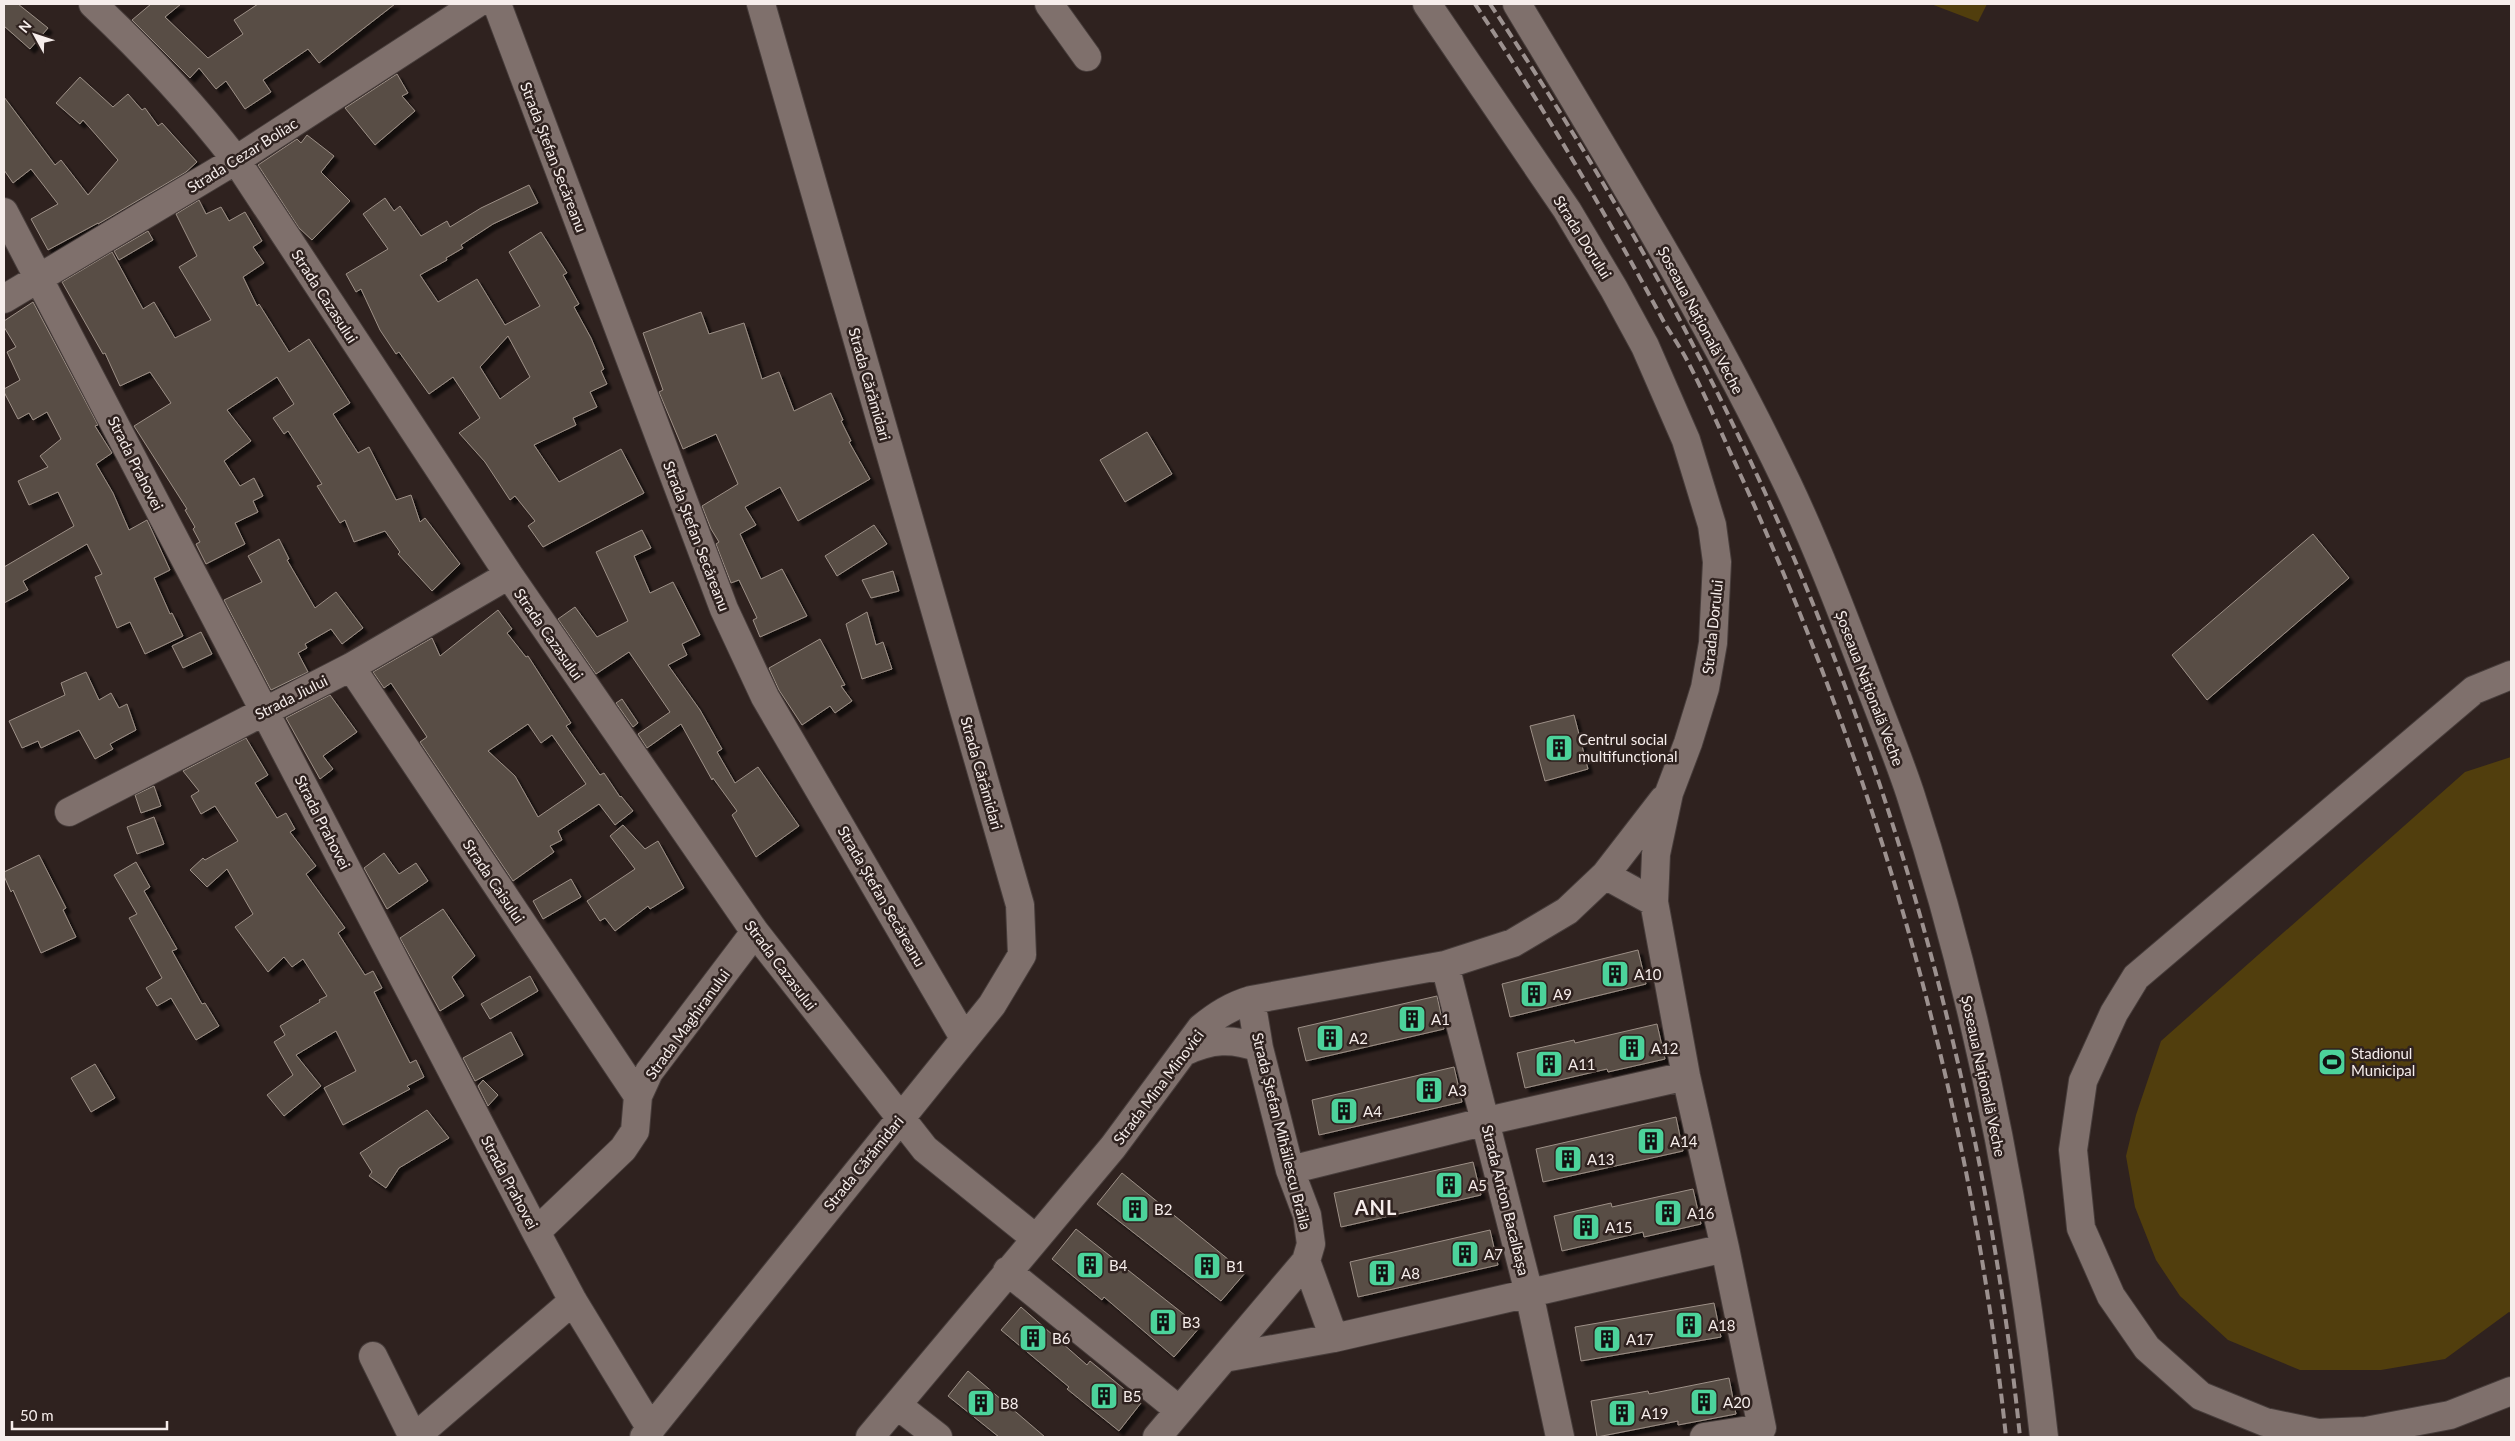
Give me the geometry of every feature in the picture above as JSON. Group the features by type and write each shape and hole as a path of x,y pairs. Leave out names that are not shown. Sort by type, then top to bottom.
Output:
{"street":[{"name":"Strada Cazasului","path":"93,4 154,63 203,117 236,160 509,575 755,932 925,1149 1035,1238"},
{"name":"Strada Ștefan Secăreanu","path":"497,4 724,609 765,697 964,1038"},
{"name":"Strada Cărămidari","path":"647,1433 992,1005 1022,955 1020,905 761,4"},
{"path":"1049,4 1087,56"},
{"name":"Strada Dorului","path":"1427,4 1568,210 1614,289 1645,346 1667,395 1700,478 1712,525 1717,562 1713,643 1702,697 1688,743 1669,793 1656,854 1654,902 1686,1076 1725,1248 1762,1428 1704,1437"},
{"name":"Șoseaua Națională Veche","path":"1517,4 1640,208 1701,318 1787,484 1845,621 1909,790 1954,942 1980,1048 2012,1205 2044,1437"},
{"name":"Strada Cezar Boliac","path":"4,299 236,160 470,5"},
{"name":"Strada Prahovei","path":"4,212 536,1232 647,1433"},
{"name":"Strada Jiului","path":"69,812 351,667 509,575"},
{"name":"Strada Caisului","path":"351,667 638,1096"},
{"path":"2511,675 2474,690 2136,978 2114,1013 2083,1081 2073,1150 2081,1228 2111,1296 2147,1348 2201,1396 2265,1422 2318,1433 2366,1431 2450,1415 2511,1391"},
{"name":"Strada Mina Minovici","path":"870,1437 1113,1147 1201,1028 1215,1016 1231,1006 1251,1000 1445,964 1513,943 1568,911 1605,875 1669,793"},
{"path":"1605,875 1654,902"},
{"name":"Strada Maghiranului","path":"536,1232 623,1149 635,1131 638,1096 648,1072 755,932"},
{"name":"Strada Anton Bacalbașa","path":"1445,964 1487,1121 1529,1293 1560,1437"},
{"name":"Strada Ștefan Mihăilescu Brăila","path":"1251,1000 1260,1048 1290,1170 1307,1216 1311,1244 1306,1262 1334,1338"},
{"path":"1184,1052 1202,1043 1222,1040 1241,1042 1260,1048"},
{"path":"1290,1170 1487,1121 1686,1076"},
{"path":"1224,1358 1334,1338 1725,1248"},
{"path":"1157,1437 1306,1262"},
{"path":"1008,1272 1179,1410"},
{"path":"373,1356 414,1437 573,1301"},
{"path":"897,1405 938,1437"}],"shaded area":[{"path":"1931,4 1987,4 1978,22"},
{"name":"Stadionul Municipal","path":"2511,757 2511,1313 2509,1312 2445,1359 2381,1370 2300,1370 2228,1340 2180,1296 2156,1260 2135,1207 2126,1156 2136,1115 2161,1041 2465,772"}],"building":[{"path":"4,4 18,4 48,28 30,49 4,26"},
{"path":"151,4 181,4 165,17 208,58 243,34 234,20 258,4 395,4 319,63 308,49 263,80 271,92 245,109 226,81 216,89 199,68 190,78 132,20"},
{"path":"397,74 408,93 402,96 415,111 375,145 345,108"},
{"path":"80,77 113,107 128,94 142,110 145,108 158,126 162,123 197,162 186,172 98,224 48,250 31,219 58,204 31,169 13,183 4,170 4,97 55,165 61,160 88,195 118,160 83,120 80,124 56,103"},
{"path":"307,135 334,156 321,172 350,201 312,240 299,228 258,165 297,139 301,143"},
{"path":"529,185 538,203 493,224 461,245 463,248 446,258 447,260 420,275 438,302 477,279 505,325 540,306 509,252 541,232 567,273 563,275 579,304 574,307 591,338 604,369 601,371 607,384 590,392 597,407 573,418 576,425 534,445 559,482 621,449 644,493 543,547 528,526 535,521 515,496 510,500 485,462 459,433 480,418 453,377 429,394 399,352 396,354 380,330 361,289 356,292 346,274 388,249 363,214 385,198 394,211 400,206 421,236 447,221 450,227 481,208","holes":["508,336 530,377 500,399 480,367"]},
{"path":"199,200 206,214 221,207 229,221 245,212 262,241 253,247 264,263 243,277 257,306 259,304 289,352 309,339 350,403 333,414 358,453 369,447 396,500 411,495 420,522 425,518 460,564 432,591 398,554 400,552 385,531 354,542 345,520 340,523 317,486 322,484 288,431 284,434 273,418 294,404 277,377 227,410 251,441 224,461 240,486 254,478 263,496 253,501 258,512 235,523 245,544 206,564 196,544 200,542 193,529 195,527 185,510 187,509 134,426 171,403 150,372 120,386 105,353 103,354 62,282 112,252 143,309 154,302 175,338 211,320 179,267 197,256 176,214"},
{"path":"148,231 153,240 119,260 114,251"},
{"path":"33,302 98,425 95,426 112,453 96,464 113,493 129,530 147,520 170,570 154,578 170,614 172,613 183,636 145,654 130,622 117,628 95,577 102,574 87,544 23,581 28,590 4,603 4,567 74,526 58,492 29,505 18,481 48,467 40,456 61,439 47,412 33,420 29,413 18,419 4,392 4,389 20,380 7,352 16,347 4,327 4,321"},
{"path":"701,312 709,334 744,323 762,379 779,372 794,411 831,393 843,420 841,421 851,441 849,442 870,479 798,521 780,487 745,507 756,525 740,534 761,579 782,569 807,616 760,637 753,620 757,618 739,580 731,583 716,544 719,542 711,529 702,506 738,484 716,434 683,449 659,392 663,390 643,333"},
{"path":"1147,432 1172,474 1125,502 1100,460"},
{"path":"874,525 887,544 837,576 825,556"},
{"path":"642,530 651,548 634,556 650,593 673,582 700,635 682,644 687,655 668,665 700,710 722,749 717,752 735,783 758,767 799,826 756,857 732,815 737,811 713,778 712,780 681,724 647,748 638,734 670,712 629,652 596,674 558,619 575,607 597,637 628,621 596,552"},
{"path":"2313,534 2349,578 2207,700 2172,655"},
{"path":"279,539 289,559 287,560 315,608 336,592 363,628 342,644 331,629 305,644 307,648 298,653 308,672 271,690 224,600 262,582 248,556"},
{"path":"893,571 899,591 871,598 862,580"},
{"path":"498,610 512,629 507,633 526,657 528,656 571,723 566,726 600,775 604,773 620,797 633,811 615,825 599,804 558,831 562,840 550,846 554,852 513,881 420,742 427,737 391,683 384,688 373,672 432,638 440,656","holes":["528,724 541,743 552,735 586,784 538,817 515,776 488,751"]},
{"path":"867,612 876,645 883,642 892,669 862,679 846,624"},
{"path":"201,632 212,654 183,668 172,646"},
{"path":"820,639 845,685 841,686 852,701 835,713 830,706 802,725 779,690 769,668"},
{"path":"86,672 99,700 111,693 119,708 127,704 136,730 110,744 113,749 95,759 79,730 41,748 38,741 22,748 9,721 65,695 61,683"},
{"path":"330,695 357,732 323,756 333,769 320,779 286,718"},
{"path":"622,699 638,723 633,727 616,703"},
{"name":"Centrul social multifuncțional","path":"1574,715 1588,769 1545,781 1530,726"},
{"path":"246,738 268,775 255,783 277,818 286,813 295,829 290,832 316,866 306,874 345,928 338,933 365,975 373,971 382,988 374,992 410,1063 416,1060 424,1077 407,1086 410,1089 343,1125 324,1088 356,1071 336,1031 296,1055 321,1086 284,1116 267,1095 293,1075 274,1042 285,1035 280,1026 327,996 303,959 292,967 284,957 268,972 235,927 253,914 227,869 207,887 190,870 203,858 205,860 238,841 215,806 201,814 191,796 199,791 183,771"},
{"path":"154,786 161,806 141,813 135,795"},
{"path":"154,817 164,844 137,854 127,827"},
{"path":"623,825 645,849 658,841 684,888 650,909 648,906 615,931 605,918 600,921 587,901 635,869 610,836"},
{"path":"384,853 399,874 416,863 428,881 387,909 364,868"},
{"path":"39,855 66,908 63,910 76,937 41,953 13,890 11,892 4,876 4,872"},
{"path":"136,862 150,887 144,891 177,949 172,951 202,1004 205,1003 219,1026 196,1040 171,998 157,1006 146,988 162,978 129,918 137,914 114,875"},
{"path":"571,879 581,897 543,919 533,901"},
{"path":"443,909 475,956 452,977 464,996 440,1011 400,938"},
{"path":"1638,950 1646,984 1510,1017 1502,984"},
{"path":"530,976 538,991 490,1019 481,1004"},
{"path":"1437,996 1444,1029 1306,1061 1298,1028"},
{"path":"1657,1024 1665,1059 1608,1072 1607,1069 1525,1088 1517,1053 1574,1040 1575,1043"},
{"path":"511,1032 523,1055 475,1081 463,1058"},
{"path":"95,1064 115,1098 91,1112 71,1078"},
{"path":"1454,1067 1462,1102 1319,1135 1312,1100"},
{"path":"483,1080 498,1095 488,1106 478,1086"},
{"path":"427,1110 449,1138 399,1168 386,1188 369,1176 372,1172 360,1153"},
{"path":"1676,1117 1683,1151 1543,1182 1536,1149"},
{"path":"1473,1162 1481,1195 1341,1227 1334,1193"},
{"path":"1122,1173 1245,1273 1221,1301 1097,1204"},
{"path":"1693,1189 1701,1224 1644,1237 1643,1232 1562,1251 1554,1216 1611,1203 1612,1207"},
{"path":"1076,1229 1200,1327 1174,1357 1104,1297 1102,1300 1052,1259"},
{"path":"1490,1230 1498,1265 1358,1297 1350,1262"},
{"path":"1714,1303 1721,1337 1581,1361 1575,1327"},
{"path":"1021,1307 1087,1365 1090,1361 1141,1403 1119,1431 1067,1389 1069,1387 1001,1330"},
{"name":"B8","path":"968,1371 1045,1437 999,1437 948,1396"},
{"path":"1729,1378 1736,1414 1678,1425 1678,1421 1597,1437 1591,1401 1648,1391 1649,1394"}],"railway":[{"path":"1475,4 1526,82 1574,162 1689,364 1741,476 1791,591 1836,708 1877,826 1912,946 1943,1067 1969,1189 1990,1313 2006,1437"},
{"path":"1490,4 1579,143 1621,214 1700,358 1737,432 1771,507 1804,582 1844,685 1881,789 1914,895 1943,1002 1968,1109 1989,1218 2007,1327 2020,1437"}],"place":[{"name":"Centrul social multifuncțional","path":"1559,748"},
{"name":"A10","path":"1615,974"},
{"name":"A9","path":"1534,994"},
{"name":"A1","path":"1412,1019"},
{"name":"A2","path":"1330,1038"},
{"name":"A12","path":"1632,1048"},
{"name":"Stadionul Municipal","path":"2332,1062"},
{"name":"A11","path":"1549,1064"},
{"name":"A3","path":"1429,1090"},
{"name":"A4","path":"1344,1111"},
{"name":"A14","path":"1651,1141"},
{"name":"A13","path":"1568,1159"},
{"name":"A5","path":"1449,1185"},
{"name":"B2","path":"1135,1209"},
{"name":"A16","path":"1668,1213"},
{"name":"A15","path":"1586,1227"},
{"name":"A7","path":"1465,1254"},
{"name":"B4","path":"1090,1265"},
{"name":"B1","path":"1207,1266"},
{"name":"A8","path":"1382,1273"},
{"name":"B3","path":"1163,1322"},
{"name":"A18","path":"1689,1325"},
{"name":"B6","path":"1033,1338"},
{"name":"A17","path":"1607,1339"},
{"name":"B5","path":"1104,1396"},
{"name":"A20","path":"1704,1402"},
{"name":"B8","path":"981,1403"},
{"name":"A19","path":"1622,1413"}],"district":[{"name":"ANL","path":"1376,1207"}]}
